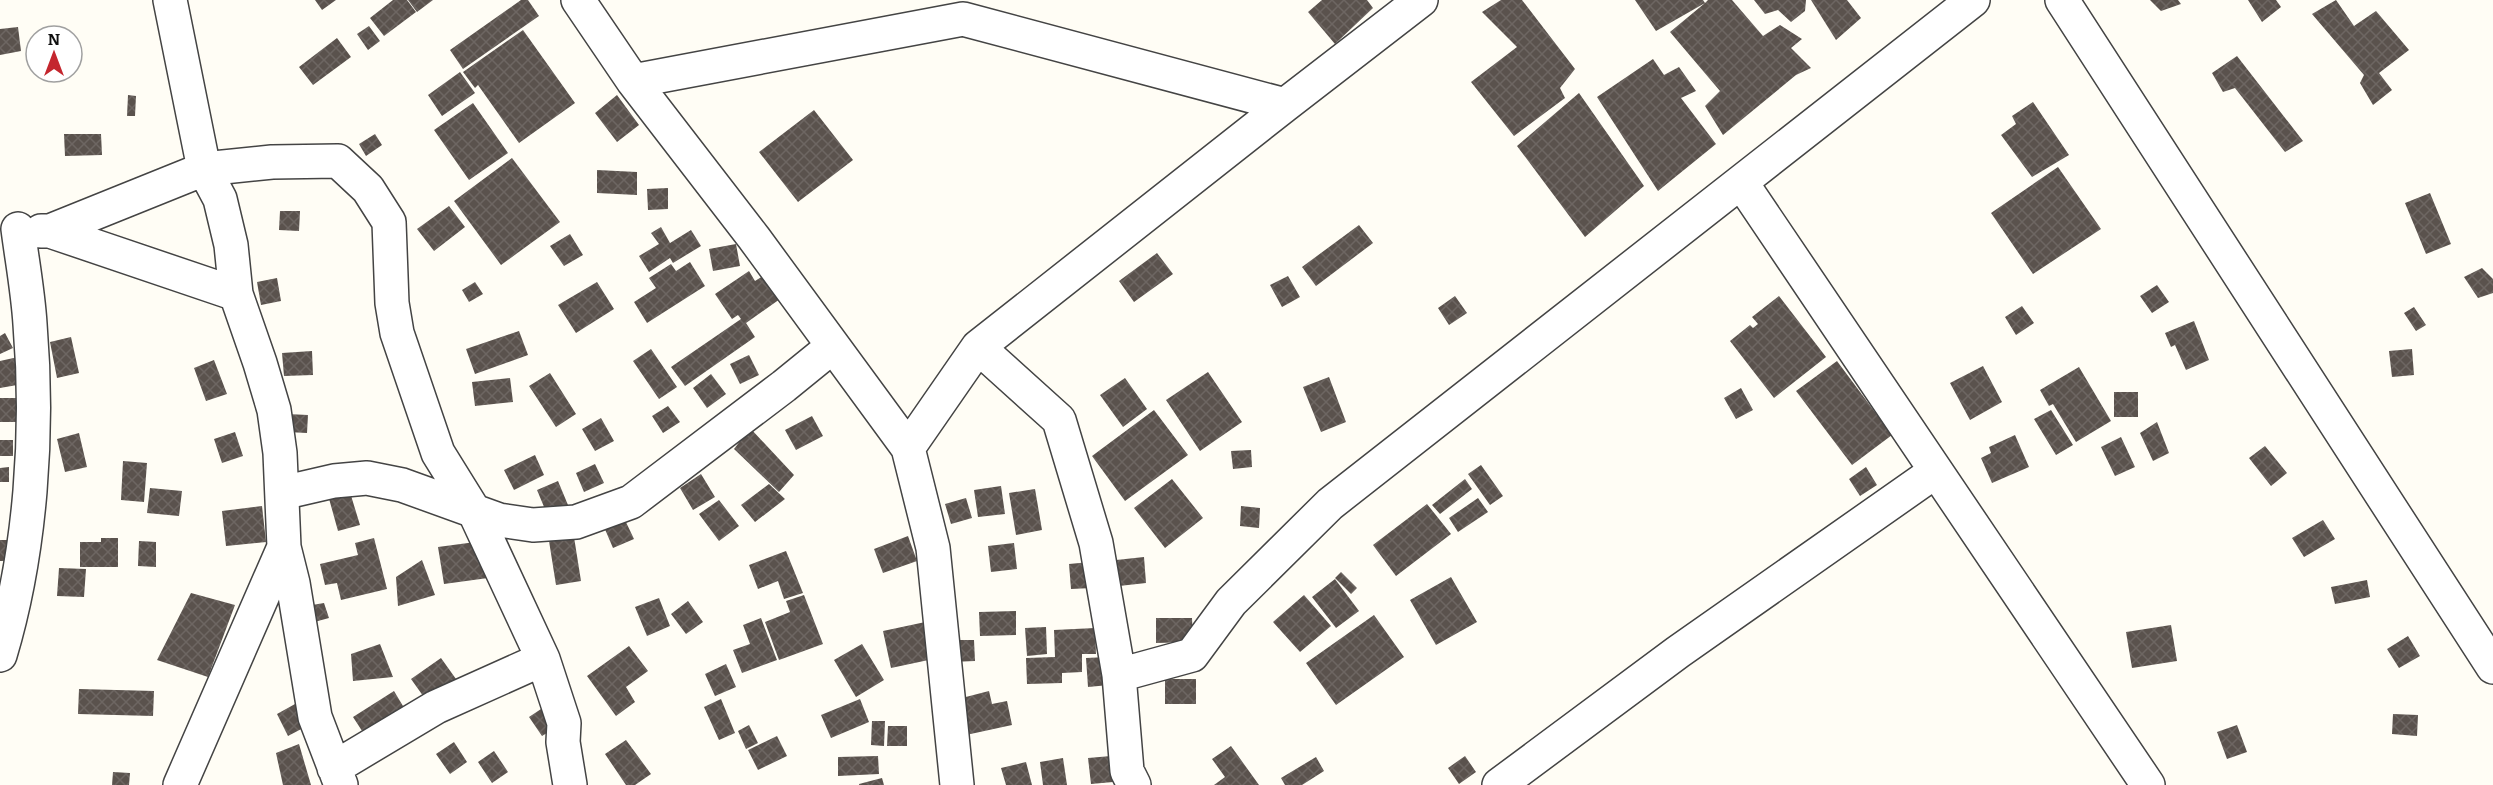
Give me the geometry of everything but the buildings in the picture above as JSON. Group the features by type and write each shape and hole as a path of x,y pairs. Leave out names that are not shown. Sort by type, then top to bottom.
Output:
{"street":[{"path":"170,0 204,169 220,199 231,245 236,294 274,410 280,453 284,547 293,583 315,717 337,776 436,707 543,659"},
{"path":"578,0 633,81 754,238 908,448 933,548 957,785"},
{"path":"908,448 978,347 1421,0"},
{"path":"1119,675 1192,655 1231,602 1330,504 1973,0"},
{"path":"2062,0 2493,667"},
{"path":"633,81 973,9 1285,105"},
{"path":"22,229 204,169 272,162 338,161 368,189 389,222 392,303 397,333 438,453 474,511 543,659 564,723 563,742 570,785"},
{"path":"1742,182 2148,785"},
{"path":"22,229 236,294"},
{"path":"0,655 27,518 33,433 30,325 22,229"},
{"path":"282,493 334,481 367,478 402,485 499,520 544,524 576,522 631,502 832,347"},
{"path":"978,347 1059,420 1096,543 1119,675 1127,771 1134,785"},
{"path":"1499,785 1677,652 1936,471"},
{"path":"180,785 284,547"}]}
